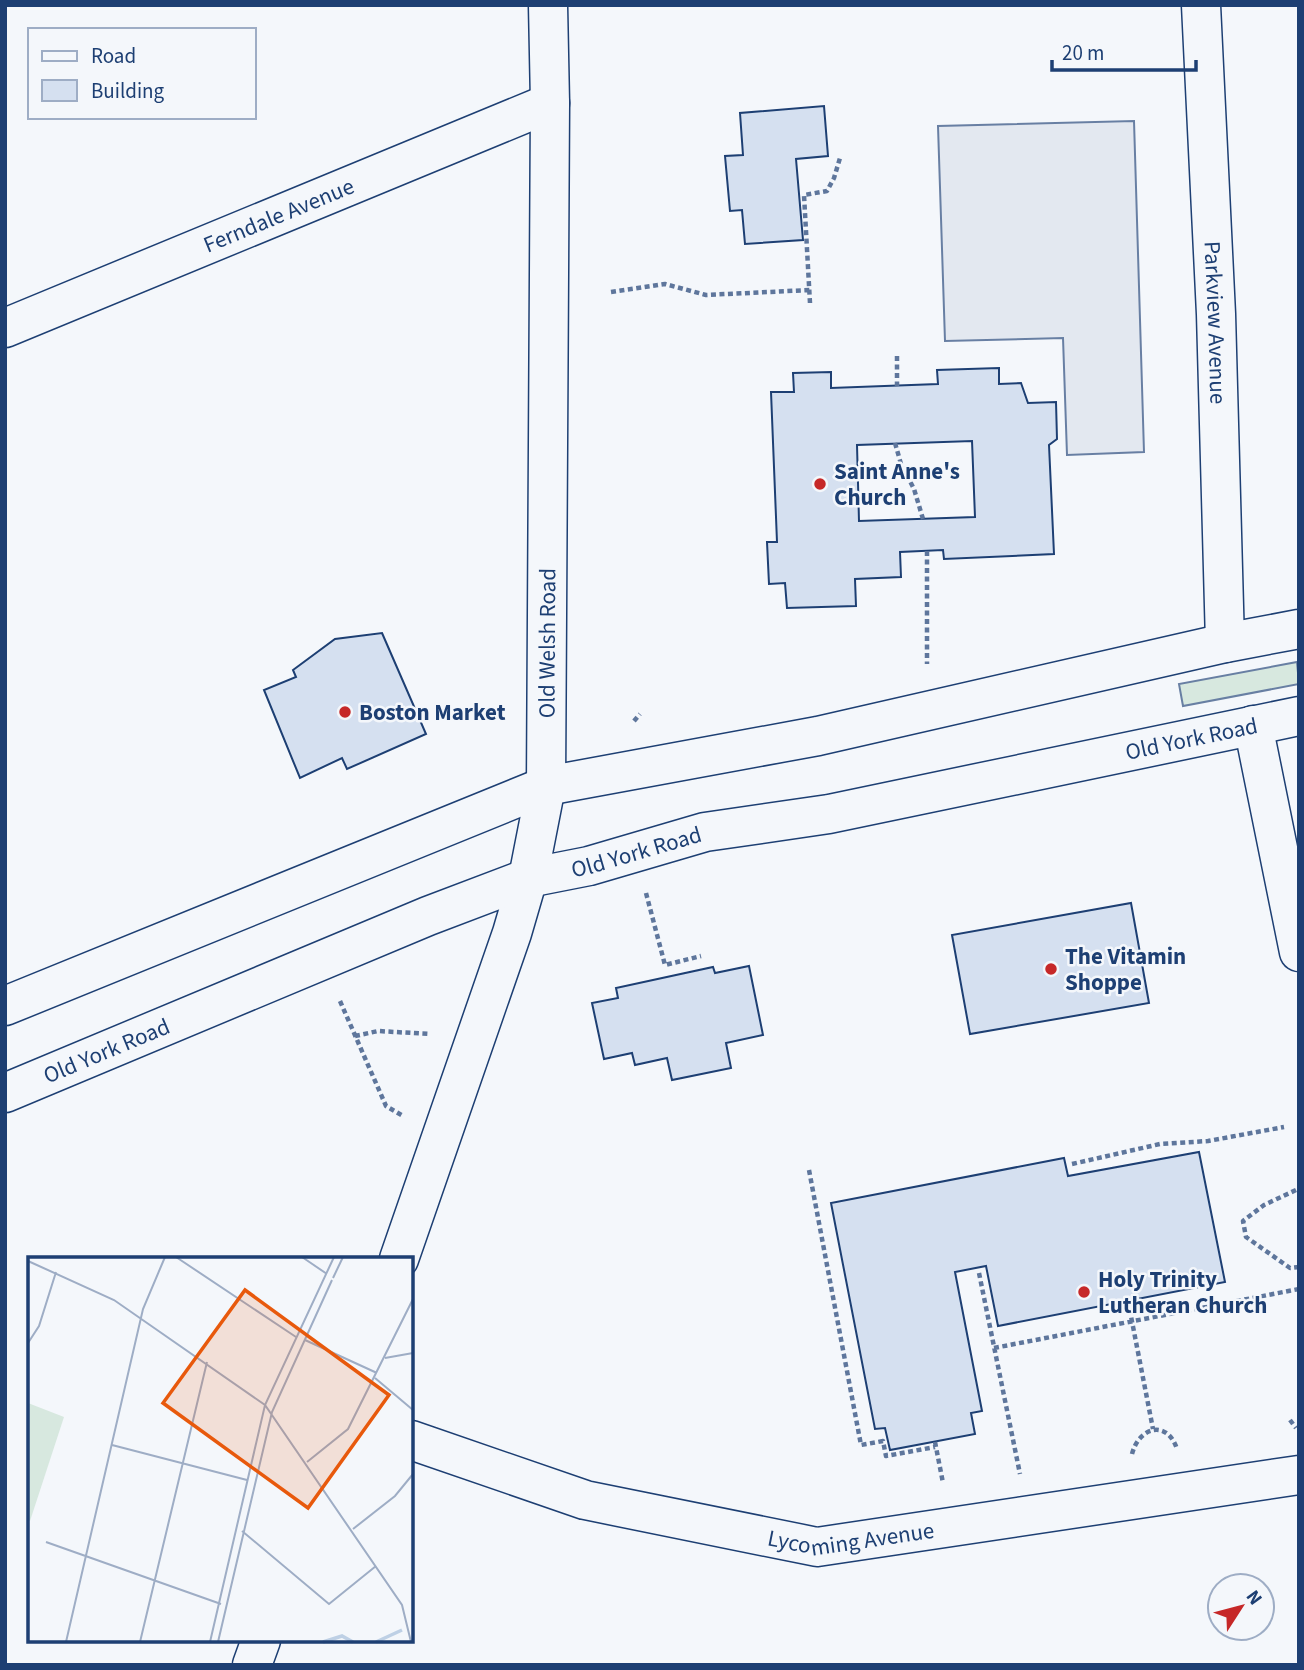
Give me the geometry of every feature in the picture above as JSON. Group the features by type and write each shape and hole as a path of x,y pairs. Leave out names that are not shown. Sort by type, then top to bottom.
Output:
{"main road":[{"name":"Old Welsh Road","path":"400,1257 497,984 528,878 546,786 550,103 548,5"},
{"name":"Parkview Avenue","path":"1201,5 1216,314 1225,643"},
{"name":"Ferndale Avenue","path":"5,328 550,103"},
{"path":"5,1006 546,786 818,736 1225,643 1299,629"},
{"name":"Old York Road","path":"5,1093 428,916 528,878 589,866 705,832 829,814 1299,716"},
{"path":"1253,725 1285,816 1299,952"},
{"name":"Lycoming Avenue","path":"413,1441 585,1500 817,1547 1299,1475"},
{"path":"252,1665 260,1642"}],"path":[{"path":"810,303 804,195 827,191 840,158"},
{"path":"611,292 665,284 706,295 810,290"},
{"path":"897,356 897,386"},
{"path":"895,443 923,519"},
{"path":"927,551 927,664"},
{"path":"634,720 640,714"},
{"path":"649,908 665,965 701,956"},
{"path":"340,1000 386,1106 405,1117"},
{"path":"355,1036 379,1031 426,1035 436,1033"},
{"path":"1072,1164 1160,1144 1208,1141 1284,1127"},
{"path":"809,1170 862,1445 883,1441 886,1456 935,1445 944,1488"},
{"path":"1296,1190 1265,1205 1243,1221 1246,1237 1290,1268 1299,1267"},
{"path":"979,1273 1022,1485"},
{"path":"995,1348 1299,1289"},
{"path":"1128,1301 1153,1429"},
{"path":"1290,1420 1296,1428"},
{"path":"1133,1461 1135,1442 1153,1429 1161,1430 1170,1436 1176,1444 1180,1459"}],"shaded area":[{"path":"1134,121 1144,452 1067,455 1063,338 945,341 938,126"},
{"path":"1297,662 1299,684 1183,706 1179,684"}],"building":[{"path":"824,106 828,156 796,159 803,240 745,244 742,210 730,211 725,156 743,155 740,113"},
{"path":"999,368 999,384 1021,383 1028,403 1056,402 1057,439 1049,445 1054,554 944,559 943,550 900,552 901,577 855,579 856,606 787,608 785,583 769,584 767,542 777,542 771,392 794,392 793,373 831,372 831,388 938,384 937,370","holes":["972,441 975,517 859,521 857,445"]},
{"name":"Boston Market","path":"382,633 426,734 347,769 342,758 300,778 264,690 296,677 293,670 335,639"},
{"name":"The Vitamin Shoppe","path":"1131,903 1149,1003 970,1034 952,935"},
{"path":"749,966 763,1035 726,1043 731,1068 672,1080 667,1058 635,1065 632,1053 604,1059 592,1003 618,998 616,988 713,967 715,973"},
{"name":"Holy Trinity Lutheran Church","path":"1199,1152 1225,1282 998,1326 986,1266 955,1272 982,1411 971,1413 975,1434 890,1450 885,1428 875,1429 831,1203 1064,1158 1068,1176"}],"place":[{"name":"Saint Anne's Church","path":"820,484"},
{"name":"Boston Market","path":"345,712"},
{"name":"The Vitamin Shoppe","path":"1051,969"},
{"name":"Holy Trinity Lutheran Church","path":"1084,1292"}]}
